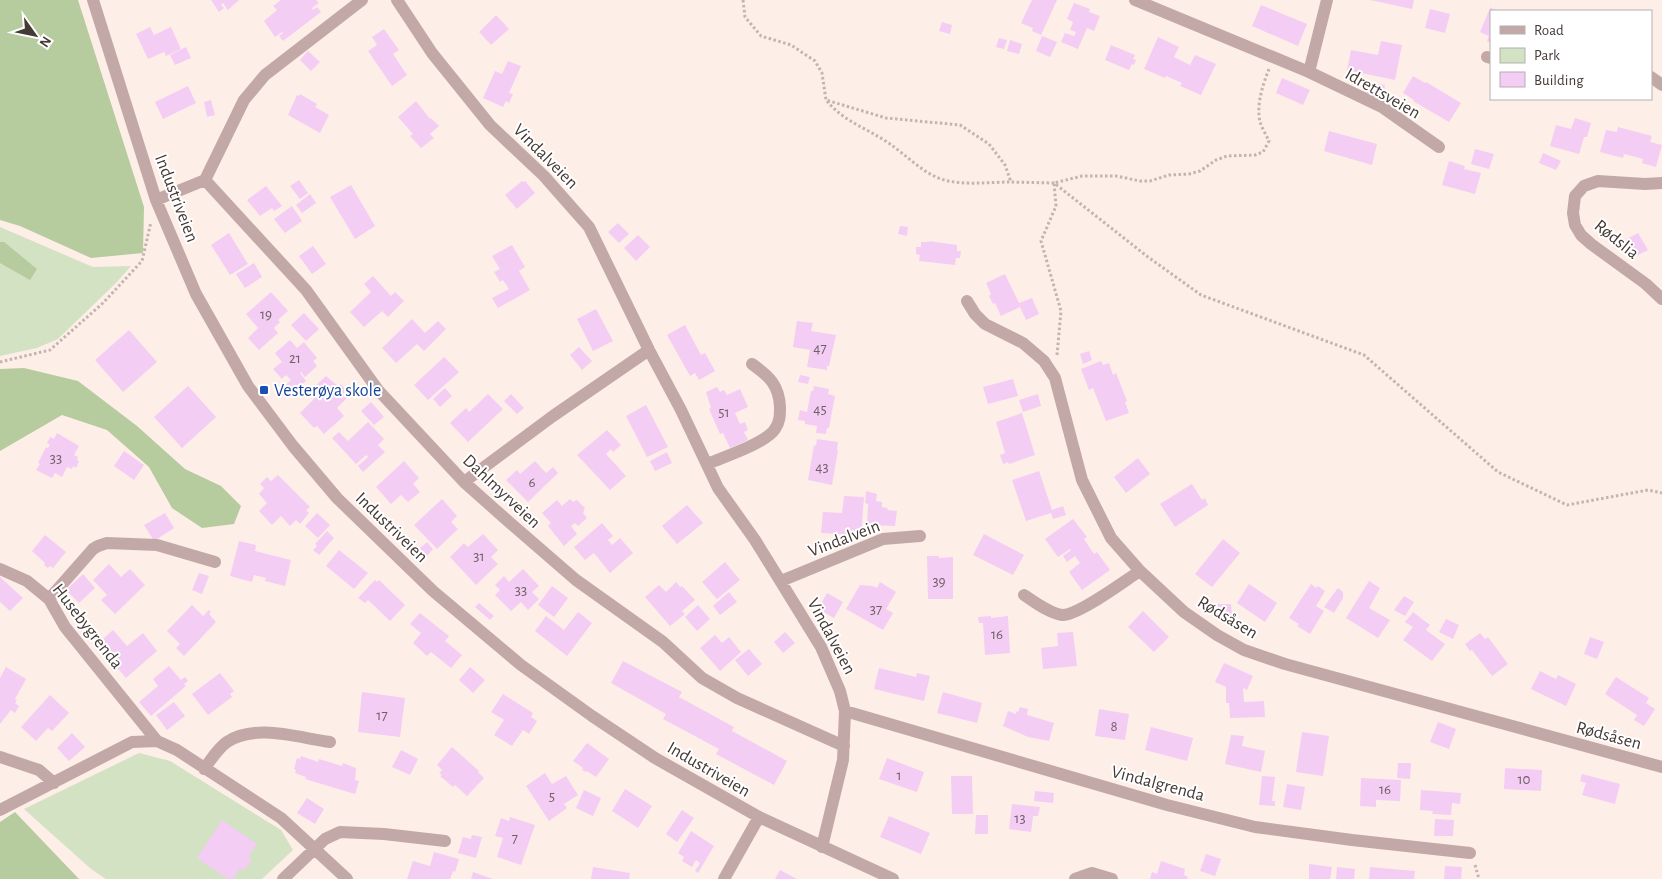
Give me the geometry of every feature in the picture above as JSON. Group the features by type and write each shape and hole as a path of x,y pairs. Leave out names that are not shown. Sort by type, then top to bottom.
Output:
{"street":[{"name":"Industriveien","path":"93,0 156,200 196,294 248,386 293,446 337,498 433,591 521,665 592,716 655,758 759,817 893,879"},
{"path":"156,200 205,180 244,100 264,75 362,0"},
{"name":"Vindalveien","path":"397,0 432,53 490,125 544,176 588,227 681,410 718,488 755,540 822,648 840,690 845,712 843,760 822,847"},
{"name":"Idrettsveien","path":"1135,0 1309,72 1382,107 1438,147"},
{"path":"1309,72 1327,0"},
{"name":"Dahlmyrveien","path":"205,180 306,290 378,390 464,482 576,580 656,637 702,678 737,698 844,746"},
{"name":"Rødslia","path":"1662,183 1645,184 1598,181 1584,186 1575,196 1573,213 1575,225 1581,235 1646,284 1662,299"},
{"name":"Rødsåsen","path":"967,302 985,324 1023,343 1044,360 1054,378 1082,480 1111,538 1140,571 1184,612 1217,635 1244,650 1285,664 1662,767"},
{"path":"464,482 546,421 649,350"},
{"path":"707,464 764,439 776,428 780,415 778,392 772,379 752,364"},
{"name":"Vindalvein","path":"781,581 883,539 920,536"},
{"path":"49,599 93,549 107,543 157,545 215,562"},
{"name":"Husebygrenda","path":"0,569 27,581 49,599 65,627 157,740 177,750 281,818 347,879"},
{"path":"1024,595 1052,612 1068,614 1088,605 1140,571"},
{"name":"Vindalgrenda","path":"845,712 1167,805 1255,827 1470,853"},
{"path":"204,769 221,747 232,739 243,735 261,732 330,742"},
{"path":"0,810 132,742 157,740"},
{"path":"0,757 39,770 54,783"},
{"path":"724,879 759,817"},
{"path":"283,879 325,839 340,832 384,834 445,842"},
{"path":"1075,879 1092,873 1112,879"}],"path":[{"path":"743,0 746,17 761,36 790,45 815,61 822,73 826,100 836,112 889,143 926,171 941,179 961,182 1054,183 1082,176 1116,176 1150,181 1169,175 1200,171 1216,160 1228,156 1255,156 1263,152 1269,140 1260,121 1260,105 1264,82 1275,58"},
{"path":"826,100 886,118 960,125 989,144 1005,165 1011,182"},
{"path":"1054,183 1056,206 1041,241 1061,311 1054,378"},
{"path":"1054,183 1148,257 1201,295 1364,355 1498,472 1568,505 1648,490 1662,493"},
{"path":"0,362 50,350 109,296 142,261 156,200"}],"green space":[{"path":"0,0 78,0 144,207 143,253 91,258 20,226 0,220"},
{"path":"0,227 93,267 131,266 58,339 37,348 0,356"},
{"path":"0,242 4,242 37,269 30,280 0,263"},
{"path":"24,368 78,381 137,426 185,469 221,486 241,506 234,524 202,528 172,508 149,467 107,430 62,415 0,451 0,369"},
{"path":"139,753 170,761 281,830 293,850 262,879 106,879 91,869 24,809"},
{"path":"15,812 79,879 0,879 0,822"}],"building":[{"path":"211,0 239,0 228,10 223,3 221,5 224,8 219,12"},
{"path":"281,0 316,0 319,3 312,8 313,10 317,7 321,12 283,41 279,36 283,33 275,37 264,21 277,10 273,6"},
{"path":"1032,0 1057,0 1041,35 1032,31 1033,28 1021,23"},
{"path":"1370,0 1414,0 1412,9"},
{"path":"1074,3 1090,9 1089,12 1100,16 1094,31 1087,28 1078,49 1061,42 1065,33 1074,36 1076,32 1070,30 1073,22 1067,19"},
{"path":"1261,5 1307,24 1298,46 1252,26"},
{"path":"1491,6 1491,8 1496,10 1490,10 1490,42 1487,41 1489,36 1480,32"},
{"path":"1430,9 1450,14 1445,33 1425,28"},
{"path":"496,15 509,29 491,45 479,32"},
{"path":"942,22 952,25 950,34 939,31"},
{"path":"150,27 154,35 171,27 181,49 166,56 164,52 148,59 136,34"},
{"path":"384,29 399,50 393,54 407,75 392,86 368,51 377,45 372,37"},
{"path":"1042,36 1057,42 1050,57 1036,51"},
{"path":"1158,37 1179,47 1174,57 1190,65 1195,55 1216,64 1201,95 1180,86 1182,83 1144,69"},
{"path":"999,38 1007,40 1004,49 996,47"},
{"path":"1010,40 1022,44 1019,54 1007,51"},
{"path":"1381,41 1402,45 1395,80 1347,70 1351,50 1378,55"},
{"path":"1111,45 1135,55 1133,59 1136,60 1134,65 1132,64 1129,70 1105,60"},
{"path":"186,47 191,58 175,65 170,55"},
{"path":"308,51 320,62 311,71 300,60"},
{"path":"508,61 521,66 509,93 513,94 509,103 506,101 503,107 483,98 495,71 502,74"},
{"path":"1413,76 1461,103 1449,122 1403,93"},
{"path":"1282,78 1310,90 1303,105 1276,93"},
{"path":"1364,81 1385,85 1383,98 1362,94"},
{"path":"188,86 196,103 163,119 155,102"},
{"path":"300,94 317,104 315,107 329,115 320,133 288,115 297,95 299,96"},
{"path":"211,100 215,115 207,117 204,102"},
{"path":"416,101 430,119 439,126 430,134 434,138 421,148 410,136 413,134 398,117"},
{"path":"1575,118 1591,123 1579,154 1550,146 1556,125 1571,129"},
{"path":"1618,127 1652,136 1650,142 1662,145 1656,167 1642,163 1643,159 1624,154 1623,158 1600,152 1606,130 1617,132"},
{"path":"1329,131 1377,144 1372,165 1324,151"},
{"path":"1475,149 1494,154 1489,169 1471,164"},
{"path":"1543,153 1561,161 1556,170 1539,163"},
{"path":"1449,161 1465,166 1464,169 1481,173 1475,194 1442,185"},
{"path":"299,180 308,193 300,199 290,186"},
{"path":"522,181 525,181 535,193 517,209 505,195"},
{"path":"351,185 375,226 355,239 330,197"},
{"path":"266,186 282,206 274,211 272,208 260,216 247,200"},
{"path":"310,194 316,203 302,213 296,205"},
{"path":"292,206 302,221 285,233 274,219"},
{"path":"618,223 629,234 619,243 608,232"},
{"path":"900,226 908,227 907,236 898,234"},
{"path":"229,233 248,264 230,275 211,245"},
{"path":"1638,233 1648,250 1630,259 1621,242"},
{"path":"638,235 650,247 636,261 624,248"},
{"path":"929,241 957,245 957,251 961,251 960,258 956,258 955,265 919,261 920,255 916,254 916,247 921,247 921,242"},
{"path":"512,245 525,267 519,271 530,290 498,308 492,298 509,289 503,280 500,282 494,272 500,269 492,256"},
{"path":"313,246 326,264 312,274 299,256"},
{"path":"254,263 262,277 245,288 236,274"},
{"path":"1005,274 1019,303 1032,298 1039,314 1026,320 1020,307 1001,316 995,303 993,304 989,296 991,294 986,283"},
{"path":"373,276 391,296 395,292 404,301 388,317 382,311 364,327 350,312 371,292 364,284"},
{"path":"271,292 288,311 278,320 280,322 274,328 278,333 259,350 248,338 258,328 246,314"},
{"path":"596,309 613,341 593,351 577,319"},
{"path":"304,313 319,329 306,341 291,325"},
{"path":"412,319 425,333 438,321 446,329 424,351 417,344 396,363 382,348"},
{"path":"797,321 813,323 811,331 836,335 827,370 807,367 810,350 793,347"},
{"path":"685,325 701,355 705,353 715,371 699,380 695,373 690,376 667,335"},
{"path":"129,330 157,362 123,392 95,360"},
{"path":"290,340 297,348 304,342 317,358 313,361 317,366 305,377 300,373 306,381 292,393 285,386 291,380 286,375 282,379 273,369 282,362 275,353"},
{"path":"579,347 592,361 582,370 570,355"},
{"path":"1089,351 1092,360 1083,364 1080,354"},
{"path":"444,357 459,372 428,400 414,385"},
{"path":"1101,361 1103,365 1109,363 1113,375 1116,373 1127,401 1125,402 1129,413 1106,421 1093,388 1089,390 1081,369"},
{"path":"800,375 810,377 808,384 798,382"},
{"path":"326,376 338,386 341,384 346,390 344,392 348,397 337,408 344,416 324,434 317,426 314,428 300,413 318,395 312,389"},
{"path":"1013,379 1018,396 988,404 983,387"},
{"path":"188,386 216,417 182,448 154,417"},
{"path":"814,386 829,389 828,394 835,396 829,428 827,428 826,434 816,433 817,426 805,424 805,421 798,420 800,410 807,412 811,391 813,391"},
{"path":"717,387 720,392 724,390 727,395 740,389 748,407 735,413 740,424 745,422 748,430 744,432 748,440 730,448 723,433 720,434 709,409 711,408 706,392"},
{"path":"445,388 452,396 440,407 433,399"},
{"path":"488,394 503,409 468,442 450,423 466,408 469,412"},
{"path":"511,394 524,408 517,414 504,401"},
{"path":"1038,394 1041,406 1023,412 1019,400"},
{"path":"371,402 384,417 374,425 361,411"},
{"path":"646,405 668,447 647,457 626,416"},
{"path":"1022,413 1035,455 1009,464 1008,462 1003,464 1000,455 1005,453 996,422"},
{"path":"368,422 384,439 378,445 385,452 363,472 358,466 368,457 366,455 356,464 332,438 339,432 348,441"},
{"path":"607,430 621,445 613,452 611,449 606,454 626,476 610,490 577,455"},
{"path":"57,433 79,446 74,455 78,457 77,460 79,461 76,468 73,466 72,469 67,467 62,477 55,473 52,478 36,470 46,447 48,448 50,445 47,443 50,437 54,439"},
{"path":"817,439 838,442 832,485 808,480 814,445 816,446"},
{"path":"124,451 144,465 134,480 114,466"},
{"path":"667,452 672,463 655,471 650,461"},
{"path":"1138,458 1150,474 1126,493 1114,477"},
{"path":"404,461 419,478 413,484 420,492 408,502 401,495 391,504 376,487"},
{"path":"535,461 546,473 553,467 558,473 528,502 506,480 517,470 520,474"},
{"path":"1039,471 1052,510 1063,506 1066,515 1053,519 1051,513 1026,521 1012,480"},
{"path":"278,475 310,507 306,510 309,513 300,524 296,520 290,526 281,516 272,525 259,511 267,503 259,494 264,488 260,484 267,477 271,481"},
{"path":"1192,484 1202,500 1205,498 1208,505 1175,527 1160,504"},
{"path":"866,491 877,494 876,501 882,502 882,507 888,508 887,510 897,511 895,526 867,525 868,504 865,503"},
{"path":"844,496 864,497 861,538 840,537 841,534 821,533 823,512 842,513"},
{"path":"442,499 457,516 451,522 458,529 437,549 414,525"},
{"path":"570,499 573,502 577,500 585,508 583,513 587,518 578,526 575,523 571,526 577,534 564,546 548,526 551,523 542,513 557,500 562,506"},
{"path":"687,505 703,523 677,544 662,526"},
{"path":"165,513 174,528 154,541 144,525"},
{"path":"317,513 330,525 318,538 305,526"},
{"path":"1073,519 1087,537 1084,539 1094,554 1097,552 1110,570 1082,590 1069,572 1080,563 1075,556 1067,562 1063,556 1071,550 1058,557 1045,539"},
{"path":"602,523 613,536 608,540 612,545 620,538 633,553 610,573 594,553 585,560 574,547"},
{"path":"327,531 334,538 319,555 313,550 317,546 315,544"},
{"path":"483,534 498,550 491,557 498,564 476,585 450,557 464,543 468,547"},
{"path":"984,534 1024,555 1013,575 973,555"},
{"path":"45,535 66,552 53,568 50,566 48,568 44,565 45,563 32,551"},
{"path":"1223,539 1240,553 1212,587 1195,574"},
{"path":"239,541 256,545 255,551 291,560 285,586 265,581 266,578 254,575 252,582 230,576"},
{"path":"427,542 433,549 426,557 418,550"},
{"path":"339,550 368,573 354,589 326,566"},
{"path":"927,556 939,556 939,558 953,557 953,599 928,599"},
{"path":"725,562 740,580 717,599 702,582"},
{"path":"109,564 121,577 130,569 145,585 115,614 101,600 107,595 93,580"},
{"path":"523,569 539,586 532,592 539,599 528,610 521,602 511,611 495,595 500,590 495,585 504,576 509,582"},
{"path":"199,573 209,576 202,594 192,590"},
{"path":"83,574 95,588 79,603 66,590"},
{"path":"0,577 23,598 10,611 0,602"},
{"path":"375,580 377,582 379,580 405,605 390,621 368,600 365,603 358,598"},
{"path":"1369,581 1380,588 1369,608 1390,620 1378,638 1346,618"},
{"path":"676,582 695,600 682,611 685,614 670,626 645,597 659,585 666,592"},
{"path":"880,582 896,592 886,609 893,613 883,630 846,609 860,585 877,588"},
{"path":"1249,584 1277,603 1265,622 1237,603"},
{"path":"1311,584 1325,591 1316,606 1324,611 1310,634 1297,626 1299,624 1289,618"},
{"path":"552,586 568,598 554,617 538,605"},
{"path":"1338,588 1343,592 1343,598 1334,613 1324,607"},
{"path":"729,592 737,602 720,615 713,606"},
{"path":"827,593 843,602 834,618 818,609"},
{"path":"1404,596 1414,602 1405,616 1394,610"},
{"path":"479,603 494,616 490,620 475,607"},
{"path":"1213,604 1231,604 1232,615 1214,615"},
{"path":"192,605 203,616 209,610 211,612 209,614 216,622 184,656 176,648 180,644 167,631"},
{"path":"698,605 710,619 697,631 685,617"},
{"path":"1143,611 1169,637 1154,652 1128,627"},
{"path":"578,612 592,623 567,656 535,631 546,616 564,630"},
{"path":"1413,612 1430,625 1426,630 1445,644 1432,661 1403,640 1413,627 1405,622"},
{"path":"420,613 449,636 445,641 462,655 451,668 431,652 427,656 413,643 421,633 410,624"},
{"path":"991,616 991,618 1008,616 1010,653 985,655 983,623 979,623 978,617"},
{"path":"1446,619 1459,625 1453,639 1439,632"},
{"path":"113,630 127,646 143,633 157,651 126,678 97,644"},
{"path":"785,632 795,643 783,653 774,642"},
{"path":"1073,632 1077,666 1043,669 1041,648 1058,646 1057,633"},
{"path":"1480,633 1485,639 1488,637 1508,664 1492,676 1465,644"},
{"path":"715,635 722,643 729,637 741,652 720,671 700,648"},
{"path":"1590,637 1604,642 1597,659 1584,654"},
{"path":"749,649 762,664 748,676 735,660"},
{"path":"623,661 682,692 679,697 734,727 732,731 787,761 774,785 716,754 719,749 663,719 666,714 611,683"},
{"path":"1224,663 1253,676 1247,690 1243,688 1244,702 1264,701 1265,717 1230,718 1229,703 1226,703 1226,687 1215,682"},
{"path":"169,666 181,680 185,677 188,681 184,684 186,686 151,716 139,702 158,686 153,679"},
{"path":"6,667 26,679 15,699 17,700 15,703 19,706 15,713 11,710 0,724 0,678"},
{"path":"470,667 485,680 473,693 459,680"},
{"path":"879,668 916,677 917,673 930,676 924,701 874,689"},
{"path":"1540,671 1556,679 1558,675 1576,684 1566,706 1531,689"},
{"path":"220,673 234,691 230,694 232,697 208,715 192,694"},
{"path":"1616,677 1649,698 1646,703 1655,709 1644,726 1634,720 1637,715 1605,694"},
{"path":"362,692 405,698 400,737 358,732"},
{"path":"943,692 982,703 977,723 937,713"},
{"path":"503,694 533,713 531,717 537,721 529,734 523,730 512,746 494,735 504,720 491,712"},
{"path":"50,695 69,713 52,731 48,728 36,741 21,727"},
{"path":"174,702 185,716 167,730 156,715"},
{"path":"1020,707 1028,709 1027,715 1054,723 1049,741 1028,737 1003,726 1008,711 1016,714"},
{"path":"1099,709 1129,714 1125,740 1095,736"},
{"path":"1438,722 1456,729 1449,749 1430,742"},
{"path":"1151,727 1193,738 1187,761 1145,750"},
{"path":"1302,732 1329,736 1323,776 1296,772"},
{"path":"72,733 85,747 69,761 57,748"},
{"path":"1231,735 1244,736 1242,746 1265,751 1261,772 1225,764"},
{"path":"587,743 609,759 596,777 582,770 583,768 573,761"},
{"path":"452,747 479,771 484,778 467,796 455,785 453,787 439,773 442,770 437,765"},
{"path":"401,750 418,759 410,775 392,767"},
{"path":"301,756 318,762 319,759 342,766 343,763 356,768 355,780 359,781 355,794 305,779 306,777 295,773 296,770 294,769 297,758 300,759"},
{"path":"887,758 924,772 917,792 879,779"},
{"path":"1398,763 1411,763 1410,779 1397,778"},
{"path":"1505,768 1542,770 1541,791 1504,789"},
{"path":"545,773 552,784 566,776 578,795 564,804 567,808 549,821 526,786"},
{"path":"1582,774 1620,784 1615,804 1582,795 1586,783 1580,781"},
{"path":"951,776 972,776 973,814 952,814"},
{"path":"1262,776 1275,777 1272,801 1275,801 1275,806 1259,805"},
{"path":"1361,778 1401,780 1400,801 1376,800 1376,807 1360,806"},
{"path":"1287,784 1305,787 1301,810 1283,807"},
{"path":"625,789 652,806 638,828 612,811"},
{"path":"584,790 601,798 593,816 576,808"},
{"path":"1421,790 1461,793 1460,804 1452,803 1451,815 1432,814 1433,811 1420,810"},
{"path":"1035,791 1054,793 1053,803 1034,801"},
{"path":"307,798 324,809 315,824 297,813"},
{"path":"1012,804 1040,807 1038,816 1033,816 1031,832 1009,829"},
{"path":"682,810 694,818 677,842 666,834"},
{"path":"976,815 988,815 988,834 975,834"},
{"path":"889,816 930,833 921,854 880,837"},
{"path":"510,817 535,825 521,865 497,857 503,838 495,836 501,818 509,821"},
{"path":"1435,819 1454,820 1453,836 1434,836"},
{"path":"222,820 257,844 248,857 252,859 244,871 240,868 233,879 228,879 197,858"},
{"path":"691,831 714,846 698,873 695,871 700,863 696,860 692,867 682,861 684,857 678,853"},
{"path":"472,835 482,837 476,858 458,853 463,837 471,839"},
{"path":"434,852 459,859 455,872 453,871 450,879 407,879 413,861 430,866"},
{"path":"1206,854 1221,859 1215,876 1200,871"},
{"path":"1161,861 1185,869 1184,875 1188,877 1187,879 1150,879 1152,872 1157,874"},
{"path":"1309,864 1332,867 1330,879 1309,879"},
{"path":"1445,866 1462,867 1461,879 1444,879"},
{"path":"593,867 630,873 629,879 591,879"},
{"path":"1337,867 1355,869 1354,879 1336,879"},
{"path":"1370,867 1415,871 1414,879 1369,879"},
{"path":"780,870 797,879 775,879"},
{"path":"473,872 493,879 471,879"}],"place":[{"name":"Vesterøya skole","path":"264,390"}]}
